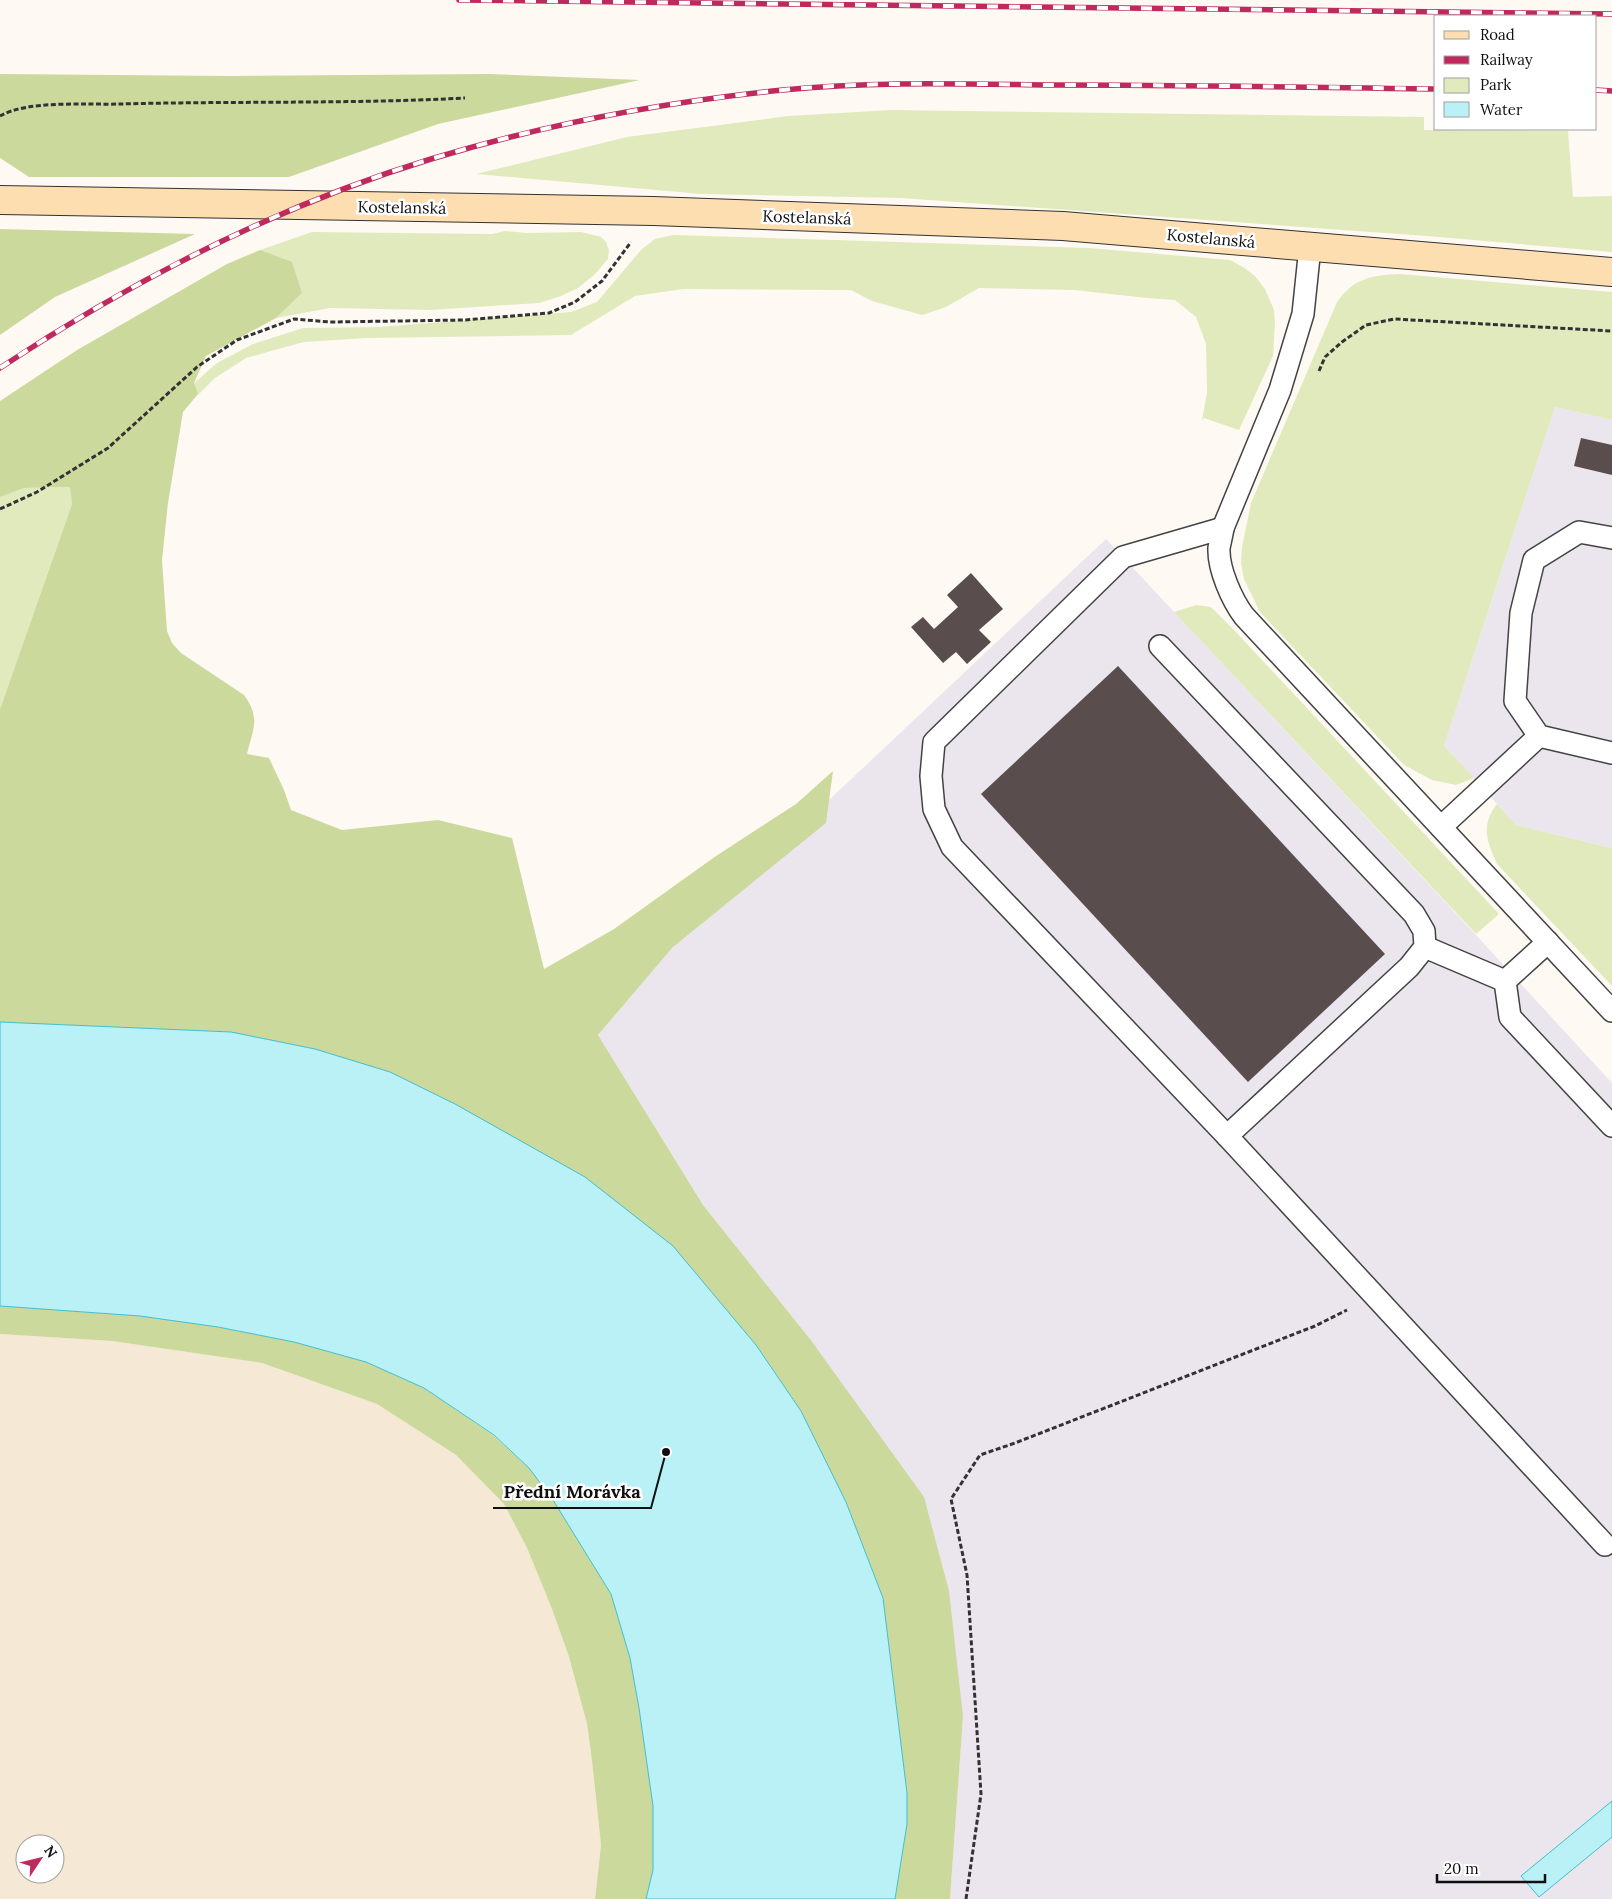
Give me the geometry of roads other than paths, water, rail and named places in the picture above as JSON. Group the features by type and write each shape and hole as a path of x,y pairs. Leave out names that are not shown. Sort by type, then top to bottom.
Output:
{"main road":[{"name":"Kostelanská","path":"0,200 653,211 1063,226 1612,272"}],"lane":[{"path":"1310,246 1303,314 1283,380 1223,528 1219,550 1230,592 1236,606 1612,1011"},
{"path":"1223,528 1123,557 934,742 931,776 934,809 952,847 1227,1136 1610,1546"},
{"path":"1612,538 1579,532 1534,560 1521,613 1515,701 1539,736 1612,753"},
{"path":"1160,646 1414,914 1424,931 1425,947 1402,974 1227,1136"},
{"path":"1441,827 1539,736"},
{"path":"1505,981 1548,942"},
{"path":"1425,947 1505,981"},
{"path":"1505,981 1510,1017 1612,1126"}],"water":[{"path":"0,1022 231,1032 315,1049 390,1072 455,1104 585,1177 673,1246 756,1345 801,1411 846,1502 883,1598 907,1793 907,1824 895,1899 646,1899 653,1870 653,1806 630,1658 611,1594 553,1500 529,1468 494,1435 424,1388 366,1362 294,1342 218,1327 140,1316 0,1306"},
{"path":"1612,1801 1612,1837 1539,1897 1521,1876"}],"railway":[{"path":"459,0 1612,14"},
{"path":"0,368 50,336 154,276 208,248 317,199 374,178 474,146 606,116 738,95 850,85 952,84 1434,89"},
{"path":"1597,90 1612,91"}],"place":[{"name":"Přední Morávka","path":"666,1452"}]}
